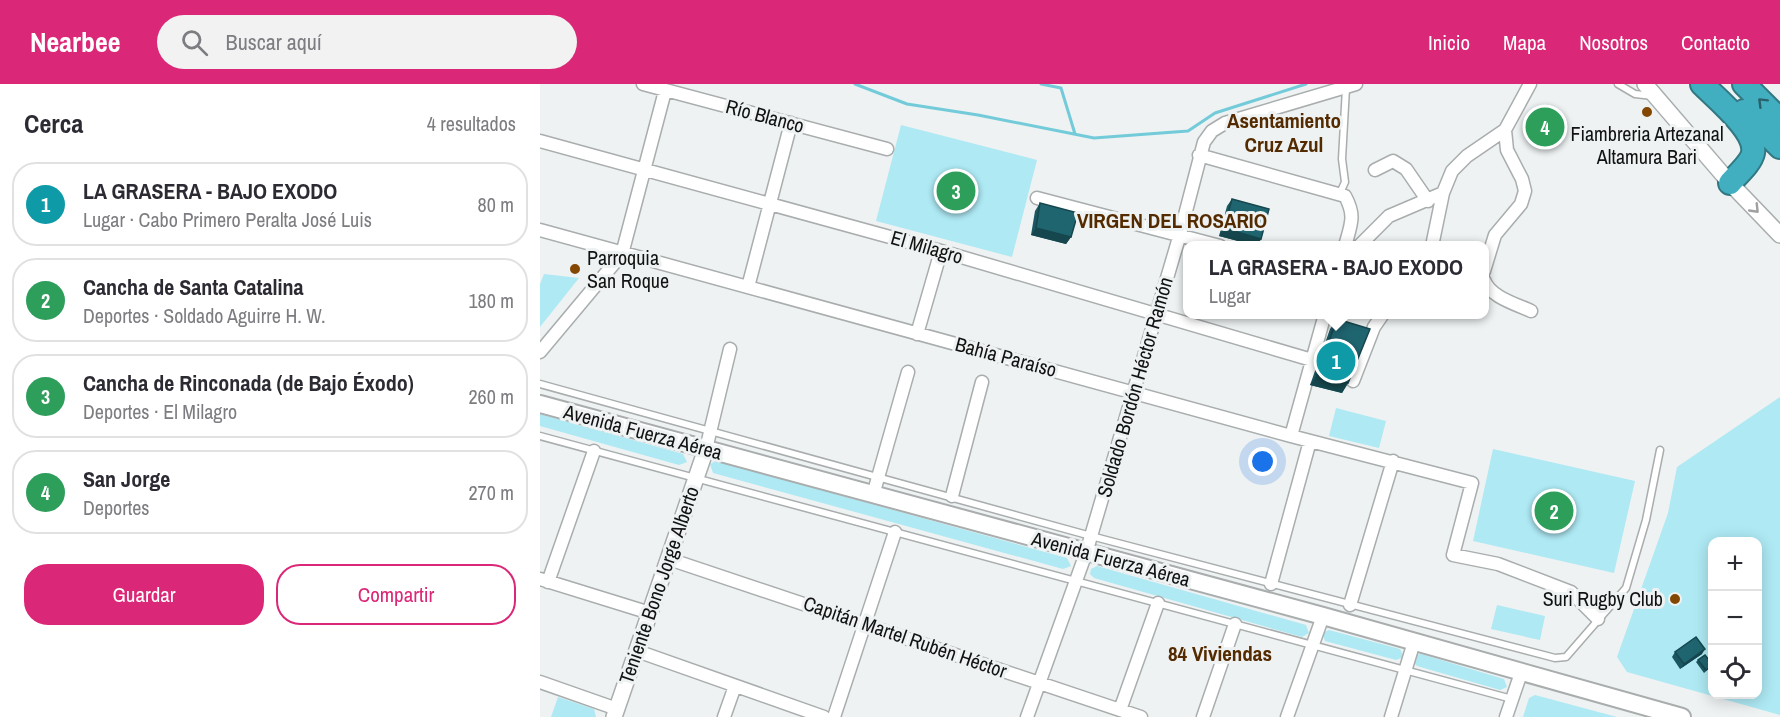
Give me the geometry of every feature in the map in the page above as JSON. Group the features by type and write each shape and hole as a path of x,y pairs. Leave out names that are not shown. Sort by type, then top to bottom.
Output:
{"highway":[{"path":"1702,84 1748,132 1753,144 1752,156 1730,183"},
{"path":"1718,84 1780,147"},
{"path":"1744,84 1780,120"}],"main road":[{"name":"Avenida Fuerza Aérea","path":"540,404 1323,616 1682,717"}],"street":[{"name":"Río Blanco","path":"643,84 887,149"},
{"path":"1433,241 1443,193 1452,171 1506,130 1530,84"},
{"path":"1645,84 1730,183 1780,235"},
{"name":"Soldado Bordón Héctor Ramón","path":"1027,717 1086,553 1180,234 1199,155 1212,131 1225,123 1351,86"},
{"path":"540,352 622,254 665,91"},
{"path":"748,287 791,123"},
{"path":"1489,257 1495,236 1521,204 1525,191 1522,179 1507,150 1506,130"},
{"name":"El Milagro","path":"540,141 941,251 1312,360"},
{"path":"1199,155 1340,193 1345,196 1352,209 1353,217 1346,241"},
{"path":"1375,170 1393,161 1406,169 1428,201"},
{"path":"1364,241 1389,216 1443,193"},
{"path":"1037,198 1203,241"},
{"name":"Bahía Paraíso","path":"540,230 1291,436 1472,483 1453,555 1498,564 1570,592 1598,619"},
{"path":"917,334 941,251"},
{"path":"1489,290 1531,311"},
{"path":"1291,436 1324,319"},
{"path":"1353,381 1374,327 1380,319"},
{"name":"Teniente Bono Jorge Alberto","path":"615,713 706,449 730,349"},
{"path":"873,495 908,372"},
{"path":"952,496 982,382"},
{"path":"1271,584 1310,441"},
{"path":"594,451 544,581 650,613"},
{"path":"1350,605 1392,461"},
{"path":"834,717 895,532"},
{"name":"Capitán Martel Rubén Héctor","path":"669,559 1142,717"},
{"path":"1120,710 1158,603"},
{"path":"1287,717 1323,616"},
{"path":"1203,717 1235,624"},
{"path":"1391,717 1414,642"},
{"path":"637,651 824,717"},
{"path":"1506,717 1521,673"},
{"path":"540,682 615,713"},
{"path":"724,717 735,686"}],"lane":[{"path":"1618,84 1643,97 1657,96"},
{"path":"1340,193 1345,182 1342,159 1351,86"},
{"path":"540,384 1091,536 1555,658 1566,657 1598,619 1612,607 1626,588 1646,520 1660,450"},
{"path":"540,436 1312,645 1407,668 1512,699"}],"shaded area":[{"path":"1546,111 1559,118 1546,141 1534,133"},
{"path":"901,125 1037,160 1012,257 876,221"},
{"path":"544,274 579,278 540,327 540,284"},
{"name":"Suri Rugby Club","path":"1780,397 1780,715 1723,699 1762,699 1762,537 1708,537 1708,695 1627,672 1617,657 1668,513 1677,467"},
{"path":"1336,408 1386,421 1379,448 1329,436"},
{"path":"540,414 683,454 687,462 679,465 540,426"},
{"path":"1493,449 1635,481 1614,573 1473,541"},
{"path":"716,461 1067,558 1071,566 1063,569 713,473 710,464"},
{"path":"1097,566 1306,625 1309,633 1302,637 1094,578 1090,574 1091,569"},
{"path":"1497,605 1545,616 1540,640 1491,629"},
{"path":"1329,630 1400,649 1404,657 1396,660 1325,641 1322,633"},
{"path":"1421,654 1504,679 1507,687 1500,690 1417,666 1413,662 1415,655"},
{"path":"1535,695 1617,717 1523,717 1529,698"},
{"path":"558,697 594,709 596,717 551,717"}],"building":[{"path":"1232,199 1269,209 1261,239 1224,228"},
{"path":"1040,203 1078,213 1071,237 1036,228"},
{"path":"1337,319 1370,329 1348,383 1317,375"},
{"path":"1696,637 1705,649 1684,664 1675,652"},
{"path":"1705,655 1708,659 1708,669 1706,670 1698,660"}],"waterway":[{"path":"855,84 907,104 978,115 1094,138 1188,131 1215,113 1306,84"},
{"path":"1041,84 1061,88 1075,134"}],"place":[{"name":"Fiambreria Artezanal Altamura Bari","path":"1647,112"},
{"name":"San Jorge","path":"1545,127"},
{"name":"Cancha de Rinconada (de Bajo Éxodo)","path":"956,191"},
{"name":"Parroquia San Roque","path":"575,269"},
{"name":"LA GRASERA - BAJO EXODO","path":"1336,361"},
{"name":"Cancha de Santa Catalina","path":"1554,511"},
{"name":"Suri Rugby Club","path":"1675,599"}],"district":[{"name":"Asentamiento Cruz Azul","path":"1284,133"},
{"name":"VIRGEN DEL ROSARIO","path":"1172,221"},
{"name":"84 Viviendas","path":"1220,654"}]}
